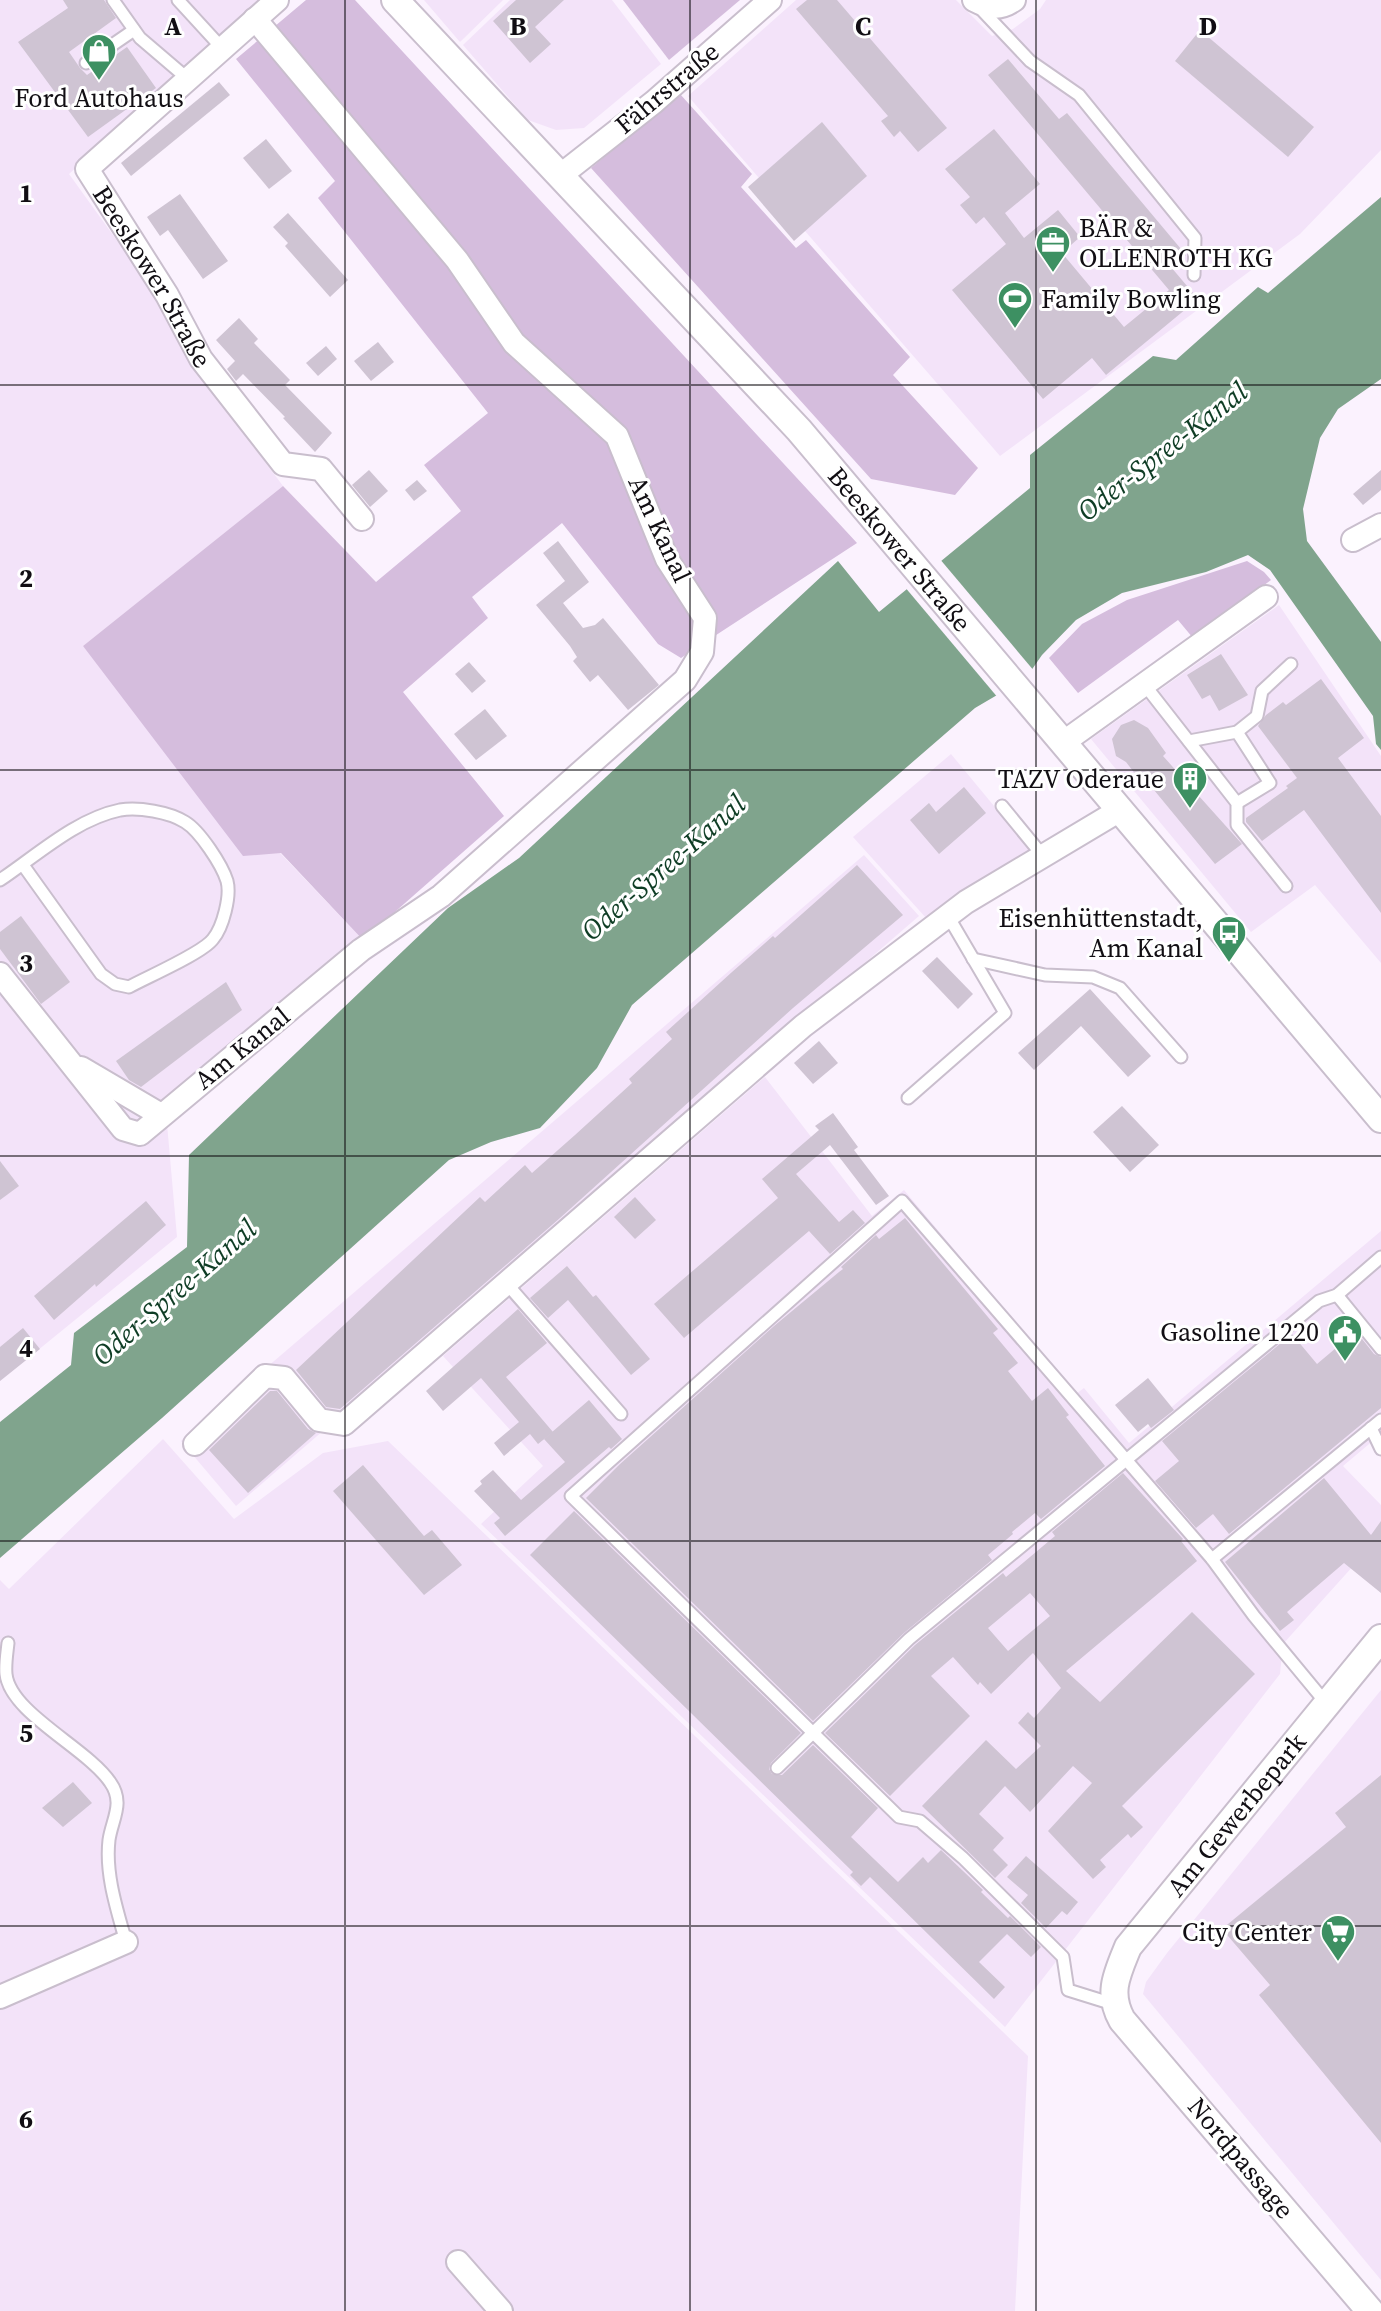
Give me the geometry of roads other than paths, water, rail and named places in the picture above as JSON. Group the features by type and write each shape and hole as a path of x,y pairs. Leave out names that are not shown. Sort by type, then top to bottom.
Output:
{"street":[{"name":"Beeskower Straße","path":"277,0 87,169 167,295 201,359 283,464 321,469 362,519"},
{"name":"Beeskower Straße","path":"395,0 799,430 1381,1119"},
{"name":"Fährstraße","path":"561,175 654,102 770,0"},
{"path":"973,0 1001,8 1014,0"},
{"name":"Am Kanal","path":"0,975 123,1129 140,1134 361,950 441,896 685,680 702,652 705,618 667,559 617,436 514,343 457,260 255,19"},
{"path":"1353,540 1381,525"},
{"path":"1064,742 1266,597"},
{"path":"195,1444 265,1376 284,1378 319,1420 344,1424 803,1026 966,902 1120,810"},
{"name":"Am Kanal","path":"70,1061 161,1115"},
{"name":"Am Gewerbepark","path":"1113,2004 1116,1976 1128,1947 1381,1638"},
{"path":"0,1997 126,1942"},
{"name":"Nordpassage","path":"1113,2004 1122,2020 1370,2311"},
{"path":"458,2262 501,2311"}],"lane":[{"path":"113,0 140,38 188,79"},
{"path":"178,0 222,48"},
{"path":"973,0 1030,61 1079,95 1186,226 1195,238 1194,275"},
{"path":"86,63 134,30"},
{"path":"1189,741 1237,732 1257,716 1262,691 1291,664"},
{"path":"1144,684 1237,803 1237,825 1286,886"},
{"path":"1237,732 1270,783 1237,803"},
{"path":"1002,806 1043,856"},
{"path":"0,880 80,826 121,810 157,812 186,823 209,847 228,883 224,920 212,942 129,987 115,984 101,974 23,865"},
{"path":"908,1098 1005,1013 948,916"},
{"path":"973,959 1045,975 1093,977 1120,988 1181,1057"},
{"path":"1113,2004 1068,1990 1063,1957 963,1858 920,1821 899,1817 571,1496 902,1201 1212,1559 1254,1616 1326,1703"},
{"path":"777,1768 909,1639 1125,1458 1319,1301 1337,1295 1381,1257"},
{"path":"506,1283 621,1414"},
{"path":"1337,1295 1381,1349"},
{"path":"1212,1559 1381,1420"},
{"path":"1371,1428 1381,1449"},
{"path":"8,1643 6,1675 15,1698 111,1783 118,1810 109,1841 112,1890 126,1942"}],"water":[{"name":"Oder-Spree-Kanal","path":"1381,197 1381,379 1338,409 1320,438 1303,509 1307,541 1381,642 1381,750 1376,744 1373,716 1270,570 1248,555 1206,572 1122,593 1076,620 1042,655 1026,678 975,708 632,1005 597,1068 540,1128 491,1142 449,1160 162,1418 0,1558 0,1422 71,1365 74,1333 187,1247 189,1155 448,908 519,858 838,561 879,612 1030,488 1030,455 1153,356 1176,360 1258,287 1268,293"}],"place":[{"name":"Ford Autohaus","path":"99,82"},
{"name":"BÄR & OLLENROTH KG","path":"1053,274"},
{"name":"Family Bowling","path":"1015,330"},
{"name":"TAZV Oderaue","path":"1190,810"},
{"name":"Eisenhüttenstadt, Am Kanal","path":"1229,964"},
{"name":"Gasoline 1220","path":"1345,1363"},
{"name":"City Center","path":"1338,1963"}]}
